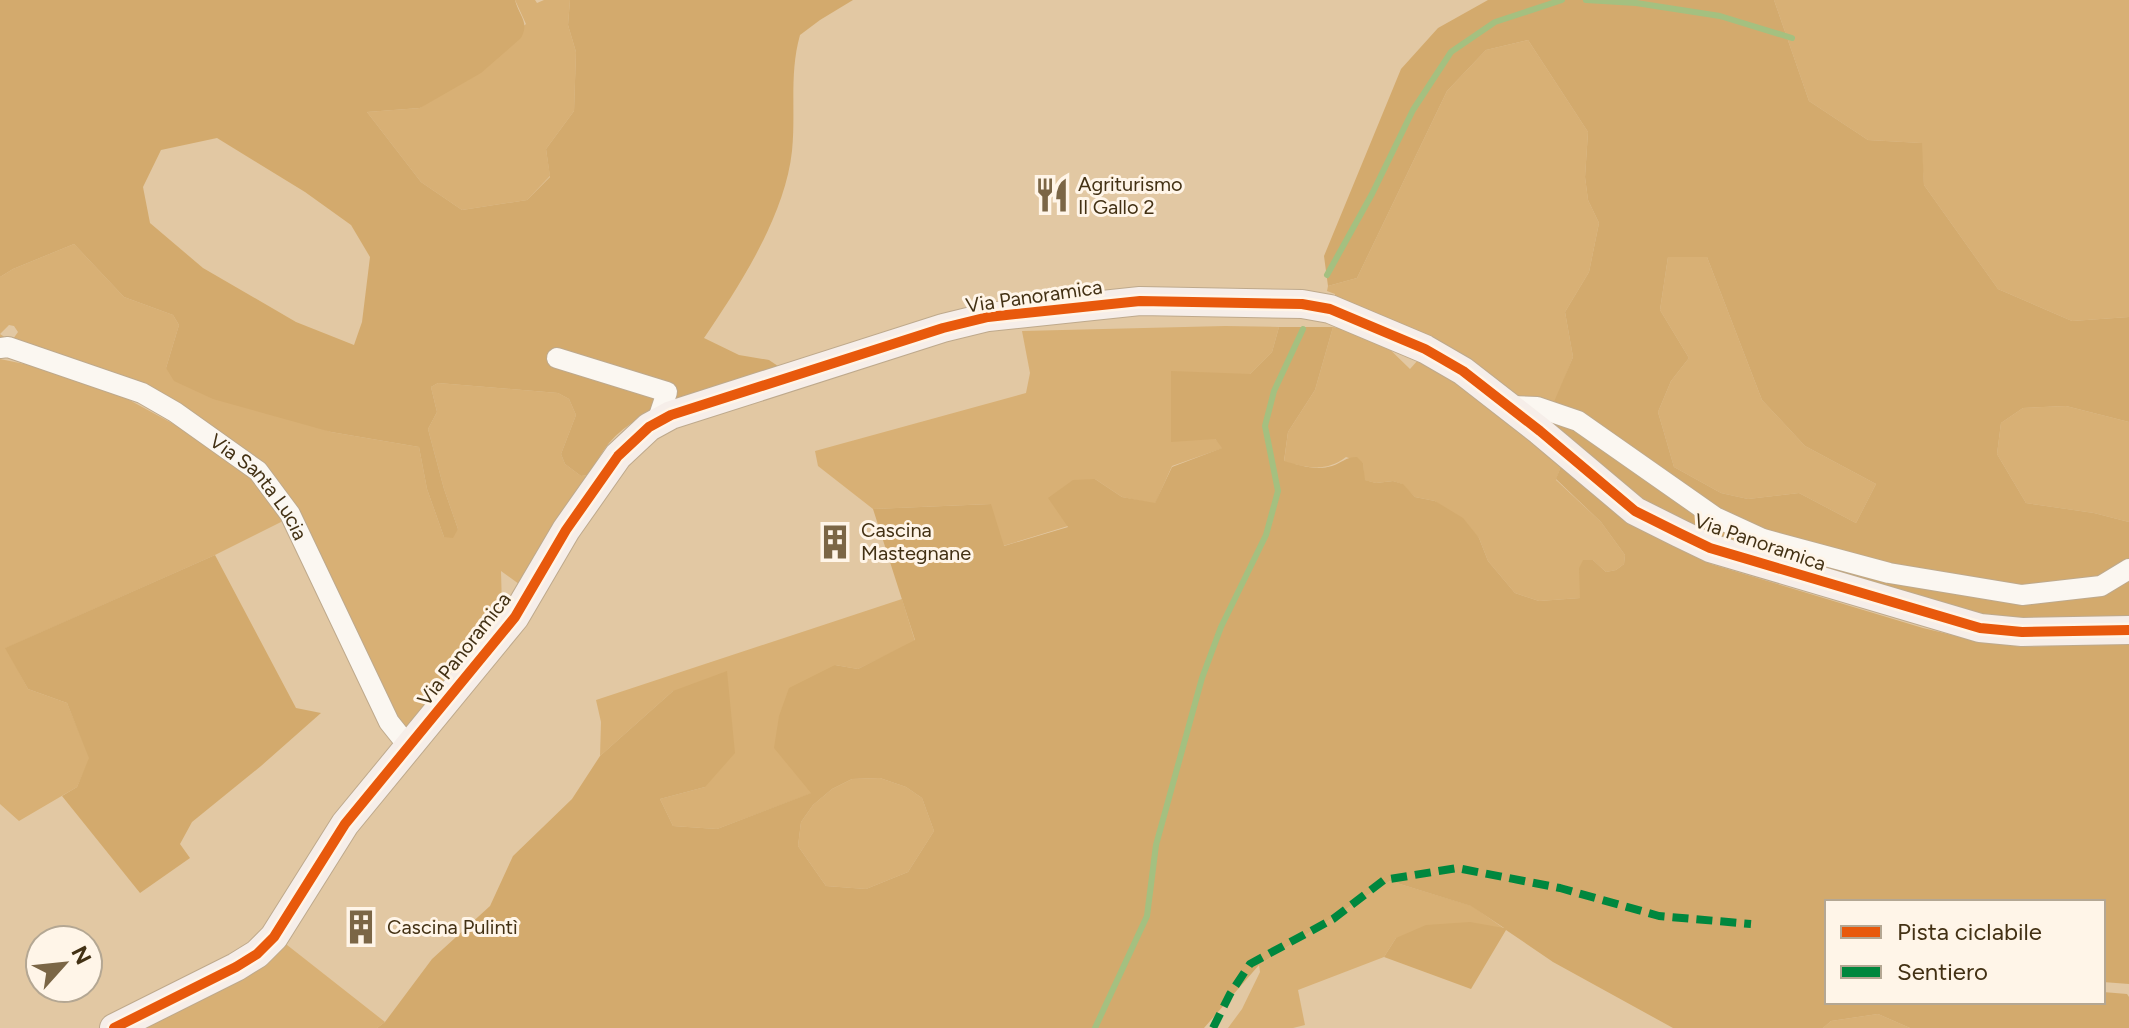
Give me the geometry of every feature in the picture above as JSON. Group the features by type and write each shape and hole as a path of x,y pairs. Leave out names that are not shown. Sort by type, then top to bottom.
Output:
{"street":[{"name":"Via Panoramica","path":"114,1028 257,954 274,937 345,824 515,617 566,530 618,456 633,440 671,415 943,328 988,317 1140,301 1302,304 1330,309 1425,349 1463,371 1510,406 1635,511 1710,548 1980,628 2022,632 2129,630"},
{"name":"Via Santa Lucia","path":"0,348 8,347 142,393 175,412 258,471 290,514 389,722 409,747"},
{"path":"557,358 667,392 657,422"},
{"name":"Via Panoramica","path":"1510,406 1537,407 1578,421 1715,517 1763,539 1889,573 2022,595 2101,586 2129,569"}],"shaded area":[{"path":"0,0 515,0 524,23 521,38 481,73 420,108 367,112 421,182 462,210 527,200 550,177 546,149 574,111 576,52 568,25 570,0 853,0 800,35 795,64 792,151 788,176 759,249 704,338 739,355 769,360 778,366 688,396 643,416 609,443 589,475 581,476 565,464 561,454 576,415 569,399 558,393 438,383 431,387 437,412 428,429 458,529 453,538 444,537 427,489 419,447 331,432 213,399 174,381 166,368 179,325 173,315 124,297 74,244 0,277","holes":["217,138 305,192 351,225 370,257 362,322 354,345 296,322 203,268 150,223 143,187 161,150"]},
{"path":"515,0 535,0 537,3 570,0 568,25 576,52 574,111 546,149 550,176 527,200 462,210 421,182 367,112 420,108 526,24"},
{"path":"1488,0 1774,0 1809,101 1868,140 1922,143 1924,185 1998,289 2072,321 2129,317 2129,422 2066,406 2023,408 2001,423 1997,454 2026,503 2094,513 2129,522 2129,620 2021,621 1985,617 1721,543 1639,501 1545,423 1573,357 1565,312 1589,272 1599,223 1588,200 1585,177 1588,132 1528,40 1486,50 1447,91 1357,278 1328,286 1324,256 1401,69 1438,28","holes":["1668,257 1707,257 1762,400 1805,446 1876,484 1856,523 1799,493 1748,499 1721,493 1674,467 1658,412 1671,381 1689,358 1660,310"]},
{"path":"1774,0 2129,0 2129,317 2072,321 1998,289 1924,185 1921,143 1868,140 1809,101"},
{"path":"1528,40 1588,132 1585,177 1588,200 1599,223 1589,272 1565,312 1573,357 1553,407 1519,396 1440,345 1334,300 1335,294 1327,291 1328,286 1357,278 1447,91 1486,50"},
{"path":"74,244 124,297 173,315 179,325 166,368 331,432 419,447 427,489 444,537 458,529 428,429 437,412 431,387 438,383 558,393 569,399 576,415 561,454 565,464 581,476 589,475 519,584 501,571 502,608 407,729 391,709 288,494 253,459 13,339 18,332 14,326 9,325 0,334 0,277"},
{"path":"1668,257 1707,257 1762,400 1805,446 1876,484 1856,523 1799,493 1748,499 1721,493 1674,467 1658,412 1671,381 1689,358 1660,310"},
{"path":"1279,327 1272,352 1250,374 1215,439 1223,448 1172,466 1155,504 1122,497 1095,479 1068,526 1003,546 990,504 873,509 818,466 815,451 1026,393 1030,373 1022,331"},
{"path":"1279,327 1333,327 1315,390 1288,432 1284,461 1320,468 1357,457 1363,463 1365,480 1403,484 1415,497 1435,501 1463,518 1479,538 1488,561 1515,593 1539,601 1580,598 1579,568 1583,560 1593,560 1606,572 1624,564 1625,555 1601,522 1556,479 1561,466 1627,521 1711,564 1923,628 1977,641 2023,647 2129,643 2129,984 2105,982 2105,900 1825,900 1825,1004 2105,1004 2105,992 2127,994 2129,1028 1910,1028 1878,1014 1831,1021 1823,1028 1673,1028 1553,962 1506,930 1471,989 1384,957 1396,938 1426,925 1470,922 1504,928 1471,906 1390,881 1259,965 1204,1028 377,1028 385,1022 432,959 490,906 513,856 572,799 600,756 673,691 727,671 735,753 705,787 660,799 673,826 717,829 811,793 774,748 779,716 789,688 835,665 858,669 915,640 873,509 991,504 1004,546 1068,527 1048,498 1073,480 1095,479 1122,497 1155,503 1172,467 1222,448 1215,439 1171,442 1171,371 1250,374 1272,352","holes":["880,778 906,787 922,798 934,831 908,872 866,889 826,886 798,846 801,822 813,805 832,789 852,779"]},
{"path":"1333,327 1376,336 1410,369 1418,360 1472,393 1561,466 1556,480 1601,522 1625,555 1624,564 1606,572 1593,560 1580,590 1580,598 1539,601 1515,593 1488,561 1479,538 1435,501 1415,497 1402,484 1393,481 1376,483 1364,480 1363,463 1346,457 1323,467 1284,462 1288,432 1315,390"},
{"path":"0,359 68,373 122,396 201,439 267,492 283,521 215,555 6,648 28,689 67,703 90,758 77,787 19,821 0,804"},
{"path":"2066,406 2129,422 2129,522 2094,513 2026,503 1997,454 2001,423 2023,408"},
{"path":"215,555 296,708 321,713 192,822 180,844 190,858 140,893 62,796 77,787 89,758 67,703 28,689 5,648"},
{"path":"902,599 915,641 858,669 835,665 812,793 717,829 673,826 660,799 705,787 673,691 600,756 601,722 596,700"},
{"path":"880,778 906,787 922,798 934,831 908,872 866,889 826,886 798,846 801,822 813,805 832,789 852,779"},
{"path":"1390,881 1472,906 1506,930 1396,938 1384,957 1298,990 1305,1025 1293,1028 1228,1028 1242,1009 1260,972 1259,965"},
{"path":"282,941 385,1022 377,1028 146,1028 266,965"},
{"path":"1878,1014 1910,1028 1823,1028 1831,1021"}],"waterway":[{"path":"1327,275 1372,194 1413,110 1451,52 1495,22 1562,0"},
{"path":"1586,0 1636,3 1720,16 1792,38"},
{"path":"1095,1028 1147,916 1156,845 1202,678 1221,627 1266,535 1278,491 1265,426 1274,391 1303,329"}],"marked path":[{"path":"1213,1028 1250,964 1333,919 1384,880 1457,868 1560,888 1659,916 1751,924"}],"cycle path":[{"path":"114,1028 236,967 257,954 274,937 345,824 515,617 566,530 618,456 649,427 671,415 943,328 988,317 1140,301 1302,304 1330,309 1425,349 1463,371 1635,511 1710,548 1980,628 2022,632 2129,630"}],"place":[{"name":"Agriturismo Il Gallo 2","path":"1052,195"},
{"name":"Cascina Mastegnane","path":"835,542"},
{"name":"Cascina Pulintì","path":"361,927"}]}
